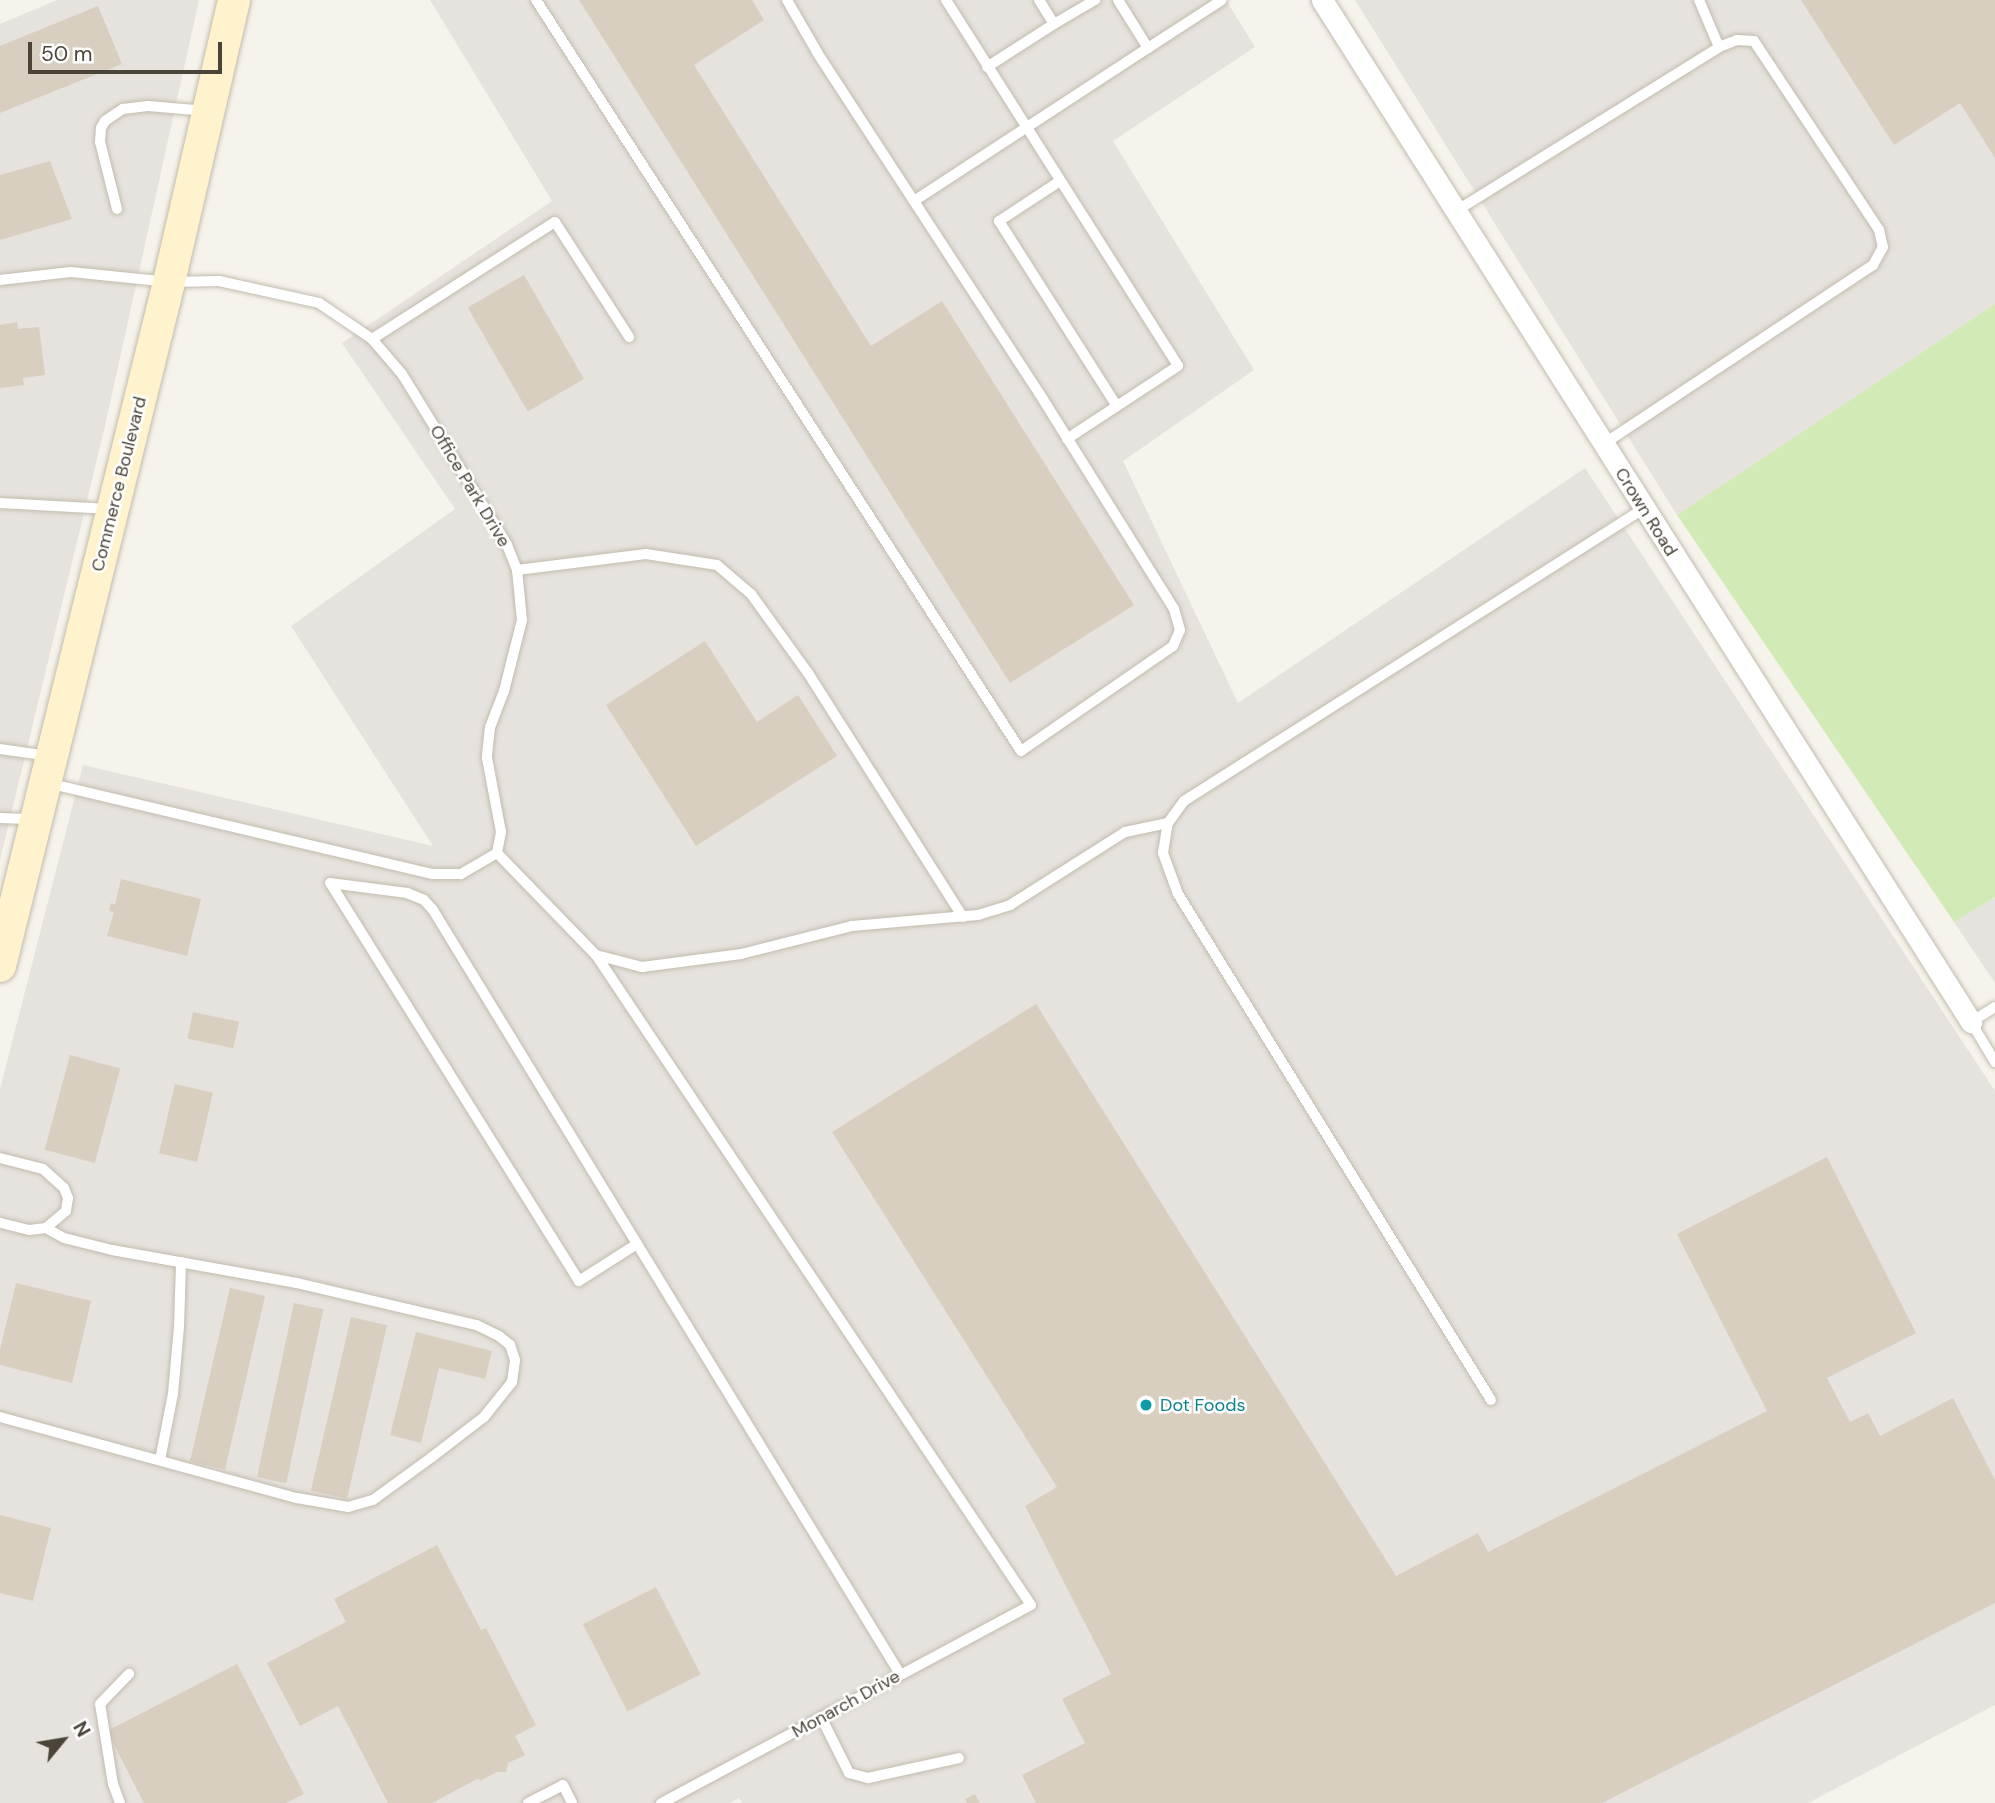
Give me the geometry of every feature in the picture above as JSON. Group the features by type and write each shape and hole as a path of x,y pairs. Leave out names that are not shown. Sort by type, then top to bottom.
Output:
{"street":[{"name":"Commerce Boulevard","path":"0,966 169,282 234,0"},
{"name":"Crown Road","path":"1322,0 1971,1022"}],"lane":[{"path":"536,0 1021,751 1173,646 1180,630 1174,608 787,0"},
{"path":"946,0 1178,366 1067,439"},
{"path":"1039,0 1054,24"},
{"path":"987,67 1095,0"},
{"path":"1118,0 1148,48"},
{"path":"914,201 1222,0"},
{"path":"1699,0 1719,47"},
{"path":"1457,211 1719,47 1737,40 1754,41 1879,230 1883,247 1873,265 1604,444"},
{"path":"117,209 100,142 101,128 105,121 123,109 148,106 210,111"},
{"path":"1059,181 999,221 1117,406"},
{"path":"372,339 555,222 629,337"},
{"name":"Office Park Drive","path":"0,280 71,272 169,282 219,281 319,303 372,339 402,374 508,545 517,570 522,620 504,691 491,727 487,758 501,832 497,853"},
{"path":"0,503 113,510"},
{"path":"1491,1400 1178,894 1163,853 1168,823 1185,801 1643,509"},
{"path":"517,570 646,554 718,565 751,594 808,673 962,917"},
{"path":"0,749 49,769 432,874 461,874 497,853 596,954 642,967 741,954 852,926 962,917 1010,905 1125,832 1168,823"},
{"path":"0,818 36,819"},
{"path":"637,1244 579,1281 330,883 407,893 424,900 433,910 900,1674"},
{"name":"Monarch Drive","path":"596,954 1031,1605 661,1803"},
{"path":"1995,1007 1971,1022 1995,1062"},
{"path":"0,1158 43,1169 64,1188 68,1198 66,1211 46,1228 29,1230 0,1223"},
{"path":"0,1416 297,1498 348,1507 373,1500 484,1417 512,1382 515,1360 510,1345 499,1336 475,1325 297,1283 64,1238 46,1228"},
{"path":"160,1460 173,1394 180,1327 181,1262"},
{"path":"120,1803 113,1784 100,1704 129,1674"},
{"path":"821,1717 849,1773 868,1778 958,1758"},
{"path":"528,1803 563,1785 572,1803"}],"shaded area":[{"path":"57,0 199,0 104,430 0,860 0,24"},
{"path":"430,0 1226,0 1255,47 1113,141 1254,370 1123,461 1238,703 1585,468 1995,1091 1995,1705 1808,1803 742,1803 739,1798 730,1803 0,1803 0,1089 83,765 433,846 291,626 455,509 342,343 552,201"},
{"path":"1355,0 1995,0 1995,304 1677,515"},
{"path":"1995,897 1995,983 1954,922"}],"green space":[{"path":"1995,304 1995,897 1954,922 1677,515"}],"building":[{"path":"579,0 752,0 764,20 694,65 871,346 942,301 1134,605 1010,683"},
{"path":"1801,0 1995,0 1995,158 1960,103 1894,145"},
{"path":"98,6 122,64 0,113 0,46"},
{"path":"50,161 72,219 0,240 0,175"},
{"path":"524,275 584,379 528,411 468,308"},
{"path":"17,322 18,329 39,327 45,375 23,378 24,385 0,388 0,325"},
{"path":"705,641 757,722 798,695 837,756 696,846 606,705"},
{"path":"121,879 201,899 187,956 107,936 114,912 109,911 111,903 115,905"},
{"name":"Dot Foods","path":"1036,1004 1396,1576 1478,1533 1488,1552 1767,1411 1677,1234 1827,1157 1916,1333 1827,1378 1850,1422 1868,1413 1880,1436 1953,1398 1995,1480 1995,1603 1602,1803 1036,1803 1022,1775 1085,1743 1062,1699 1111,1674 1025,1506 1057,1487 832,1132"},
{"path":"193,1012 239,1022 233,1048 187,1038"},
{"path":"70,1055 120,1068 95,1163 45,1150"},
{"path":"175,1084 213,1093 197,1162 159,1153"},
{"path":"16,1283 91,1301 72,1383 0,1365 0,1350"},
{"path":"230,1288 265,1296 225,1470 190,1461"},
{"path":"294,1303 323,1309 286,1483 257,1477"},
{"path":"351,1317 387,1325 347,1499 311,1490"},
{"path":"416,1332 492,1351 485,1379 439,1368 421,1443 390,1435"},
{"path":"0,1515 51,1528 33,1601 0,1593"},
{"path":"437,1545 481,1630 486,1628 536,1725 515,1736 525,1755 508,1763 506,1772 497,1772 480,1781 479,1778 432,1803 388,1803 338,1706 300,1726 267,1663 346,1622 334,1599"},
{"path":"656,1587 700,1674 627,1712 583,1624"},
{"path":"237,1664 304,1794 286,1803 144,1803 107,1731"},
{"path":"975,1794 980,1803 967,1803 965,1799"}],"place":[{"name":"Dot Foods","path":"1146,1405"}]}
